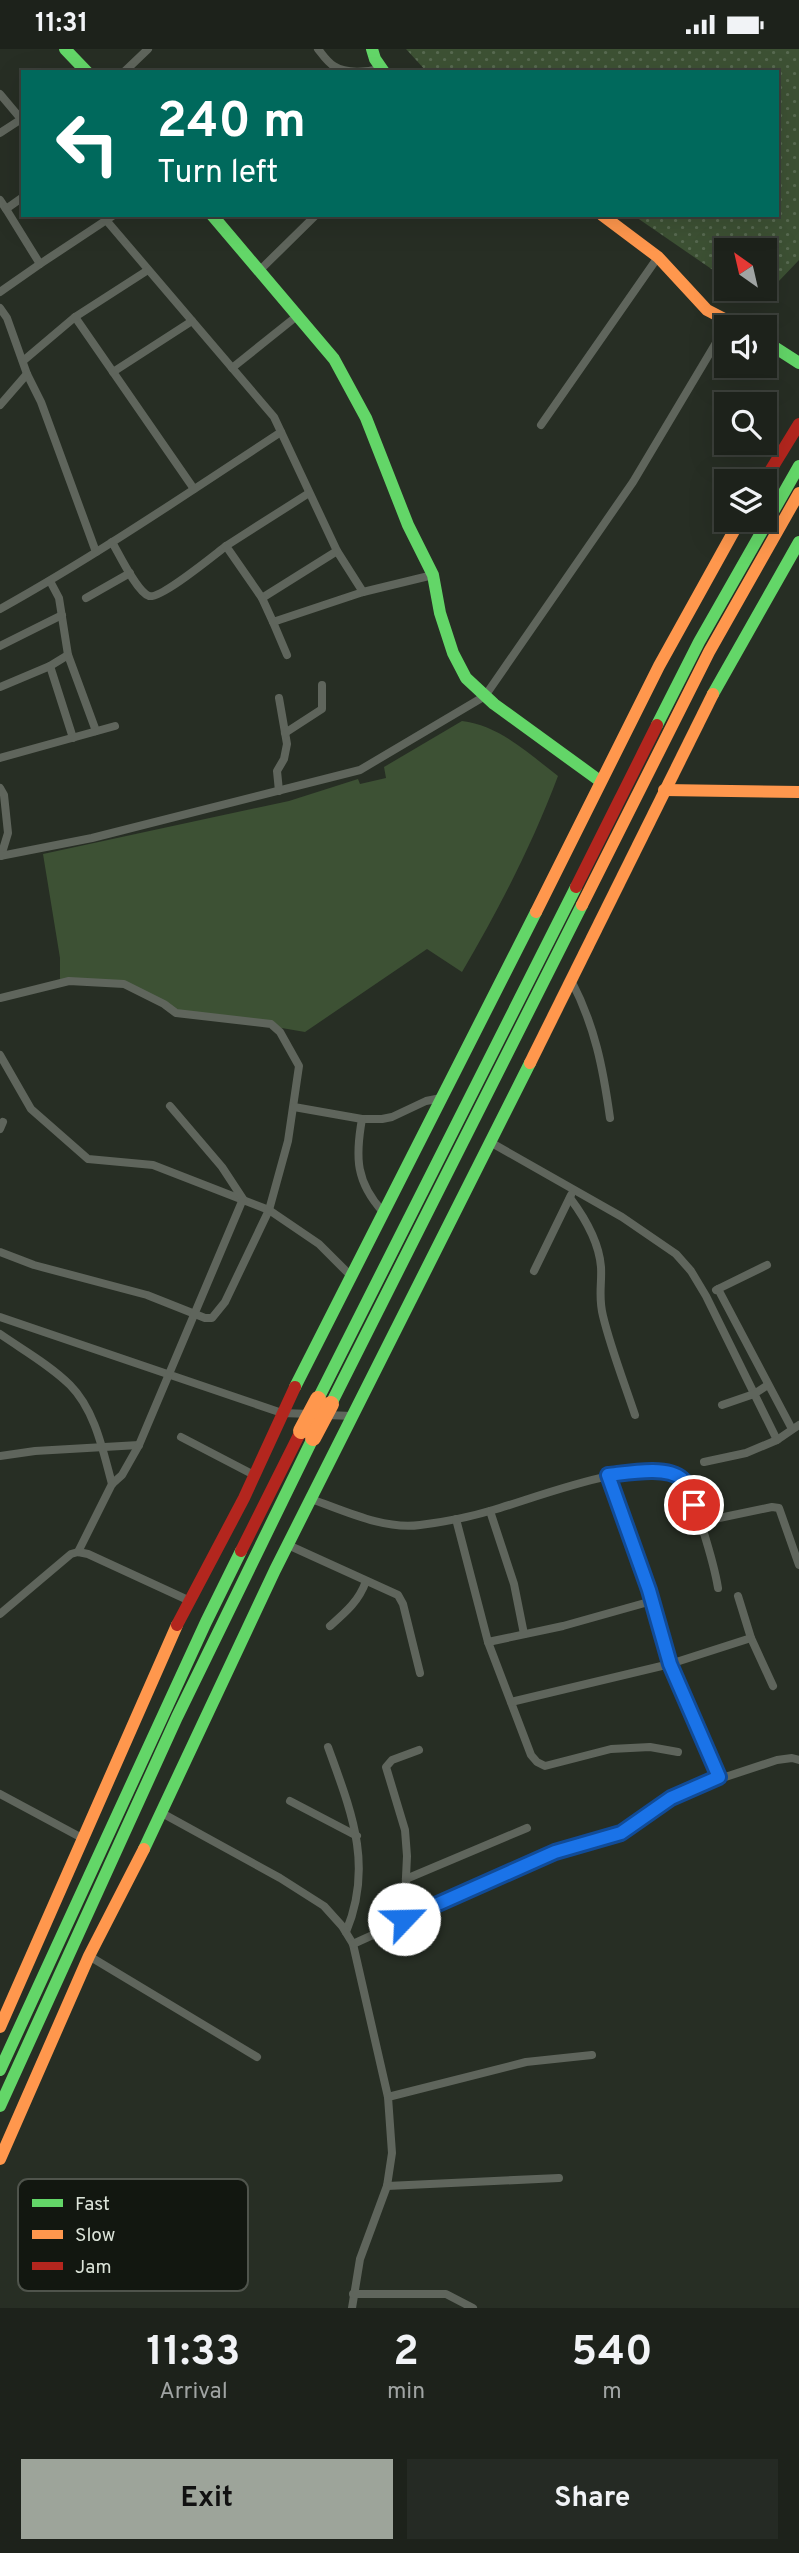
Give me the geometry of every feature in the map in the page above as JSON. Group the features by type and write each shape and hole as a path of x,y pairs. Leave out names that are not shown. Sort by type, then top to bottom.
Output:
{"main road":[{"path":"65,49 85,70"},
{"path":"372,49 376,70"},
{"path":"214,217 334,359 366,418 408,525 433,575 440,613 453,653 466,678 485,696 600,781"},
{"path":"605,217 658,257 707,310 717,315"},
{"path":"777,349 799,363"},
{"path":"771,469 799,424"},
{"path":"324,1401 636,765 699,642 799,466"},
{"path":"0,2070 206,1622 307,1434 709,652 799,493"},
{"path":"0,2027 125,1737 282,1413 498,990 665,654 733,532"},
{"path":"0,2159 89,1956 288,1545 664,790 734,654 799,543"},
{"path":"664,790 799,792"},
{"path":"0,2106 307,1434"}],"street":[{"path":"126,70 148,49"},
{"path":"318,49 333,66 348,70"},
{"path":"0,94 21,117"},
{"path":"0,133 21,119"},
{"path":"6,209 21,198"},
{"path":"0,200 40,264"},
{"path":"259,271 314,217"},
{"path":"0,292 110,218 148,269 274,417 337,551 363,592"},
{"path":"541,425 658,257"},
{"path":"23,361 75,317 148,269"},
{"path":"0,308 8,318 96,552"},
{"path":"232,368 297,316"},
{"path":"75,317 194,489"},
{"path":"113,372 192,321"},
{"path":"0,856 92,838 360,770 485,696 634,482 714,357"},
{"path":"0,405 27,374"},
{"path":"0,609 112,542 281,432"},
{"path":"112,542 146,595 155,596 309,493"},
{"path":"226,546 262,598 287,655"},
{"path":"262,598 337,551"},
{"path":"86,598 130,573"},
{"path":"273,622 363,592 433,575"},
{"path":"50,581 59,598 68,655 96,731"},
{"path":"0,646 62,615"},
{"path":"0,688 68,655"},
{"path":"50,666 73,738"},
{"path":"285,733 323,709 322,685"},
{"path":"279,698 286,752 277,775 279,791"},
{"path":"0,758 115,726"},
{"path":"0,788 4,795 8,833 0,856"},
{"path":"571,980 583,1002 601,1059 610,1118"},
{"path":"0,998 69,981 124,984 176,1013 271,1024 280,1032 299,1066 288,1141 269,1210 219,1312 212,1318 195,1315 146,1295 34,1265 0,1252"},
{"path":"0,1055 31,1109 88,1159 153,1165 269,1210 319,1244 351,1275"},
{"path":"294,1107 362,1119 392,1117 418,1104 441,1098"},
{"path":"170,1106 222,1167 243,1199"},
{"path":"362,1119 358,1141 359,1171 373,1201 383,1212"},
{"path":"490,1142 622,1217 676,1254 691,1271 706,1296 777,1440"},
{"path":"534,1271 573,1188"},
{"path":"570,1198 582,1214 600,1257 599,1295 603,1317 635,1415"},
{"path":"78,1552 112,1484 122,1475 139,1445 243,1199"},
{"path":"706,1296 767,1265"},
{"path":"704,1462 746,1453 777,1440 796,1427 768,1385 718,1289"},
{"path":"0,1317 282,1413 352,1416"},
{"path":"0,1333 70,1385 82,1400 102,1446 112,1484"},
{"path":"722,1405 754,1394 768,1385"},
{"path":"181,1437 254,1475"},
{"path":"0,1456 139,1445"},
{"path":"311,1499 365,1518 397,1525 418,1526 490,1511 608,1475 652,1471 673,1474 683,1480 688,1489 718,1588"},
{"path":"608,1475 652,1601 670,1664 719,1777"},
{"path":"700,1522 772,1507 779,1508 799,1565"},
{"path":"490,1511 514,1584 524,1634"},
{"path":"456,1519 488,1641 531,1755 537,1762 545,1766 611,1749 650,1747 678,1752"},
{"path":"288,1545 398,1595 403,1604 420,1673"},
{"path":"0,1613 78,1552 88,1554 190,1601"},
{"path":"330,1626 361,1596 366,1581"},
{"path":"738,1596 751,1638 773,1686"},
{"path":"488,1641 562,1626 652,1601"},
{"path":"512,1702 670,1664 751,1638"},
{"path":"328,1747 357,1836 358,1883 354,1914 346,1933"},
{"path":"404,1919 407,1856 405,1830 386,1767 392,1760 419,1750"},
{"path":"353,1944 555,1852 621,1833 671,1798 719,1777 777,1760 799,1760"},
{"path":"0,1794 82,1838"},
{"path":"290,1801 357,1836"},
{"path":"160,1812 280,1878 324,1906 353,1944 388,2097 392,2153 387,2186 360,2259 352,2308"},
{"path":"406,1879 527,1828"},
{"path":"89,1956 257,2057"},
{"path":"388,2097 526,2062 592,2055"},
{"path":"387,2186 559,2178"},
{"path":"353,2294 446,2294 473,2308"}],"green space":[{"path":"406,49 799,49 799,260 777,283 777,238 714,238 714,271 636,217 779,217 779,70 425,70"},
{"path":"462,721 501,734 558,776 514,876 462,972 427,949 305,1032 176,1010 122,981 60,979 60,958 43,854 289,801 358,779 360,784 386,778 384,767"}],"traffic: fast":[{"path":"65,49 85,70"},
{"path":"372,49 383,70"},
{"path":"214,217 334,359 366,418 408,525 433,575 440,613 453,653 466,678 494,704 600,781"},
{"path":"777,349 799,363"},
{"path":"657,725 699,642 799,466"},
{"path":"713,694 799,542"},
{"path":"318,1399 576,887"},
{"path":"331,1404 582,905"},
{"path":"295,1387 536,912"},
{"path":"144,1849 275,1570 530,1063"},
{"path":"0,2106 177,1717 313,1438"},
{"path":"0,2070 241,1551"}],"traffic: slow":[{"path":"605,217 658,257 707,310 717,315"},
{"path":"582,905 709,652 799,493"},
{"path":"536,912 659,666 733,532"},
{"path":"530,1063 713,694"},
{"path":"664,790 799,792"},
{"path":"301,1431 318,1399"},
{"path":"313,1438 331,1404"},
{"path":"0,2027 177,1625"},
{"path":"0,2159 89,1956 144,1849"}],"traffic: jam":[{"path":"771,469 799,424"},
{"path":"576,887 657,725"},
{"path":"177,1625 244,1498 295,1387"},
{"path":"241,1551 301,1431"}],"route":[{"path":"404,1919 555,1852 621,1833 671,1798 719,1777 670,1664 649,1590 608,1475 652,1471 673,1474 683,1480 694,1505"}]}
